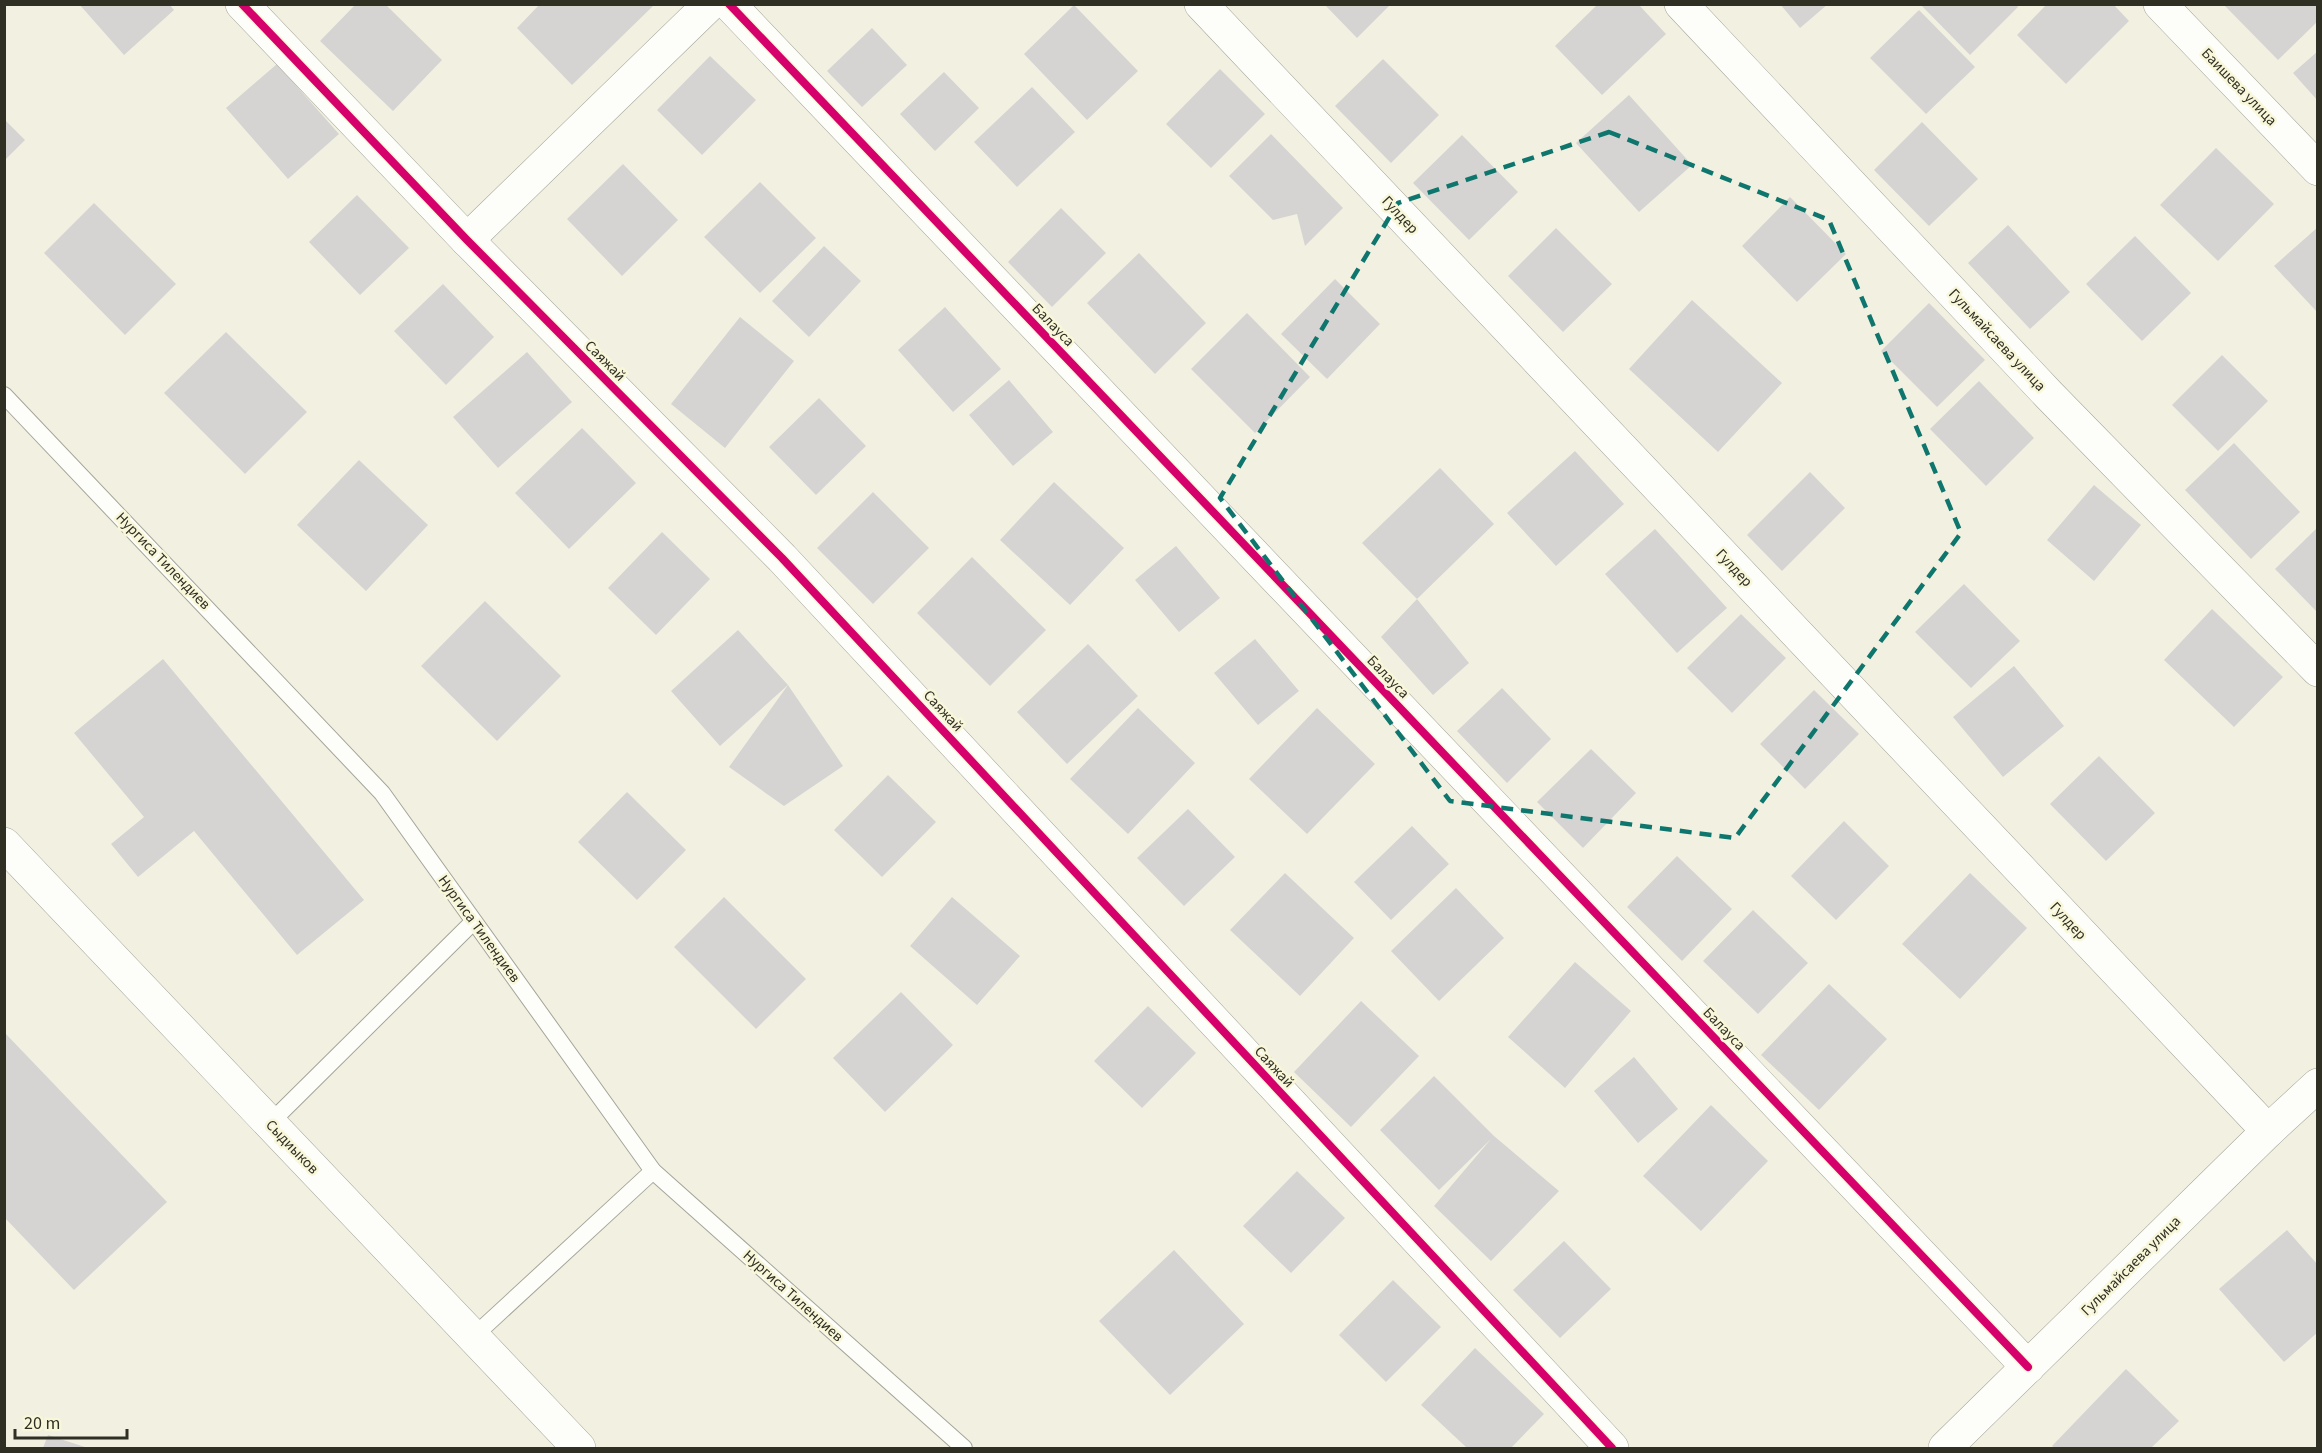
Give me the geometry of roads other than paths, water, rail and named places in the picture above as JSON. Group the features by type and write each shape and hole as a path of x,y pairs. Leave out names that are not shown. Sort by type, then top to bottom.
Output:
{"street":[{"name":"Саяжай","path":"242,4 467,240 782,558 1600,1441"},
{"path":"467,240 710,4"},
{"name":"Балауса","path":"729,4 2028,1367"},
{"name":"Гулдер","path":"1201,4 2268,1131"},
{"name":"Гульмайсаева улица","path":"1681,4 2049,395 2318,670"},
{"name":"Баишева улица","path":"2160,4 2318,169"},
{"name":"Сыдиыков","path":"4,844 579,1449"},
{"name":"Гульмайсаева улица","path":"1945,1449 2268,1131 2318,1085"}],"lane":[{"name":"Нургиса Тилендиев","path":"5,395 382,793 653,1171 964,1449"},
{"path":"270,1123 473,922"},
{"path":"473,1338 653,1171"}]}
